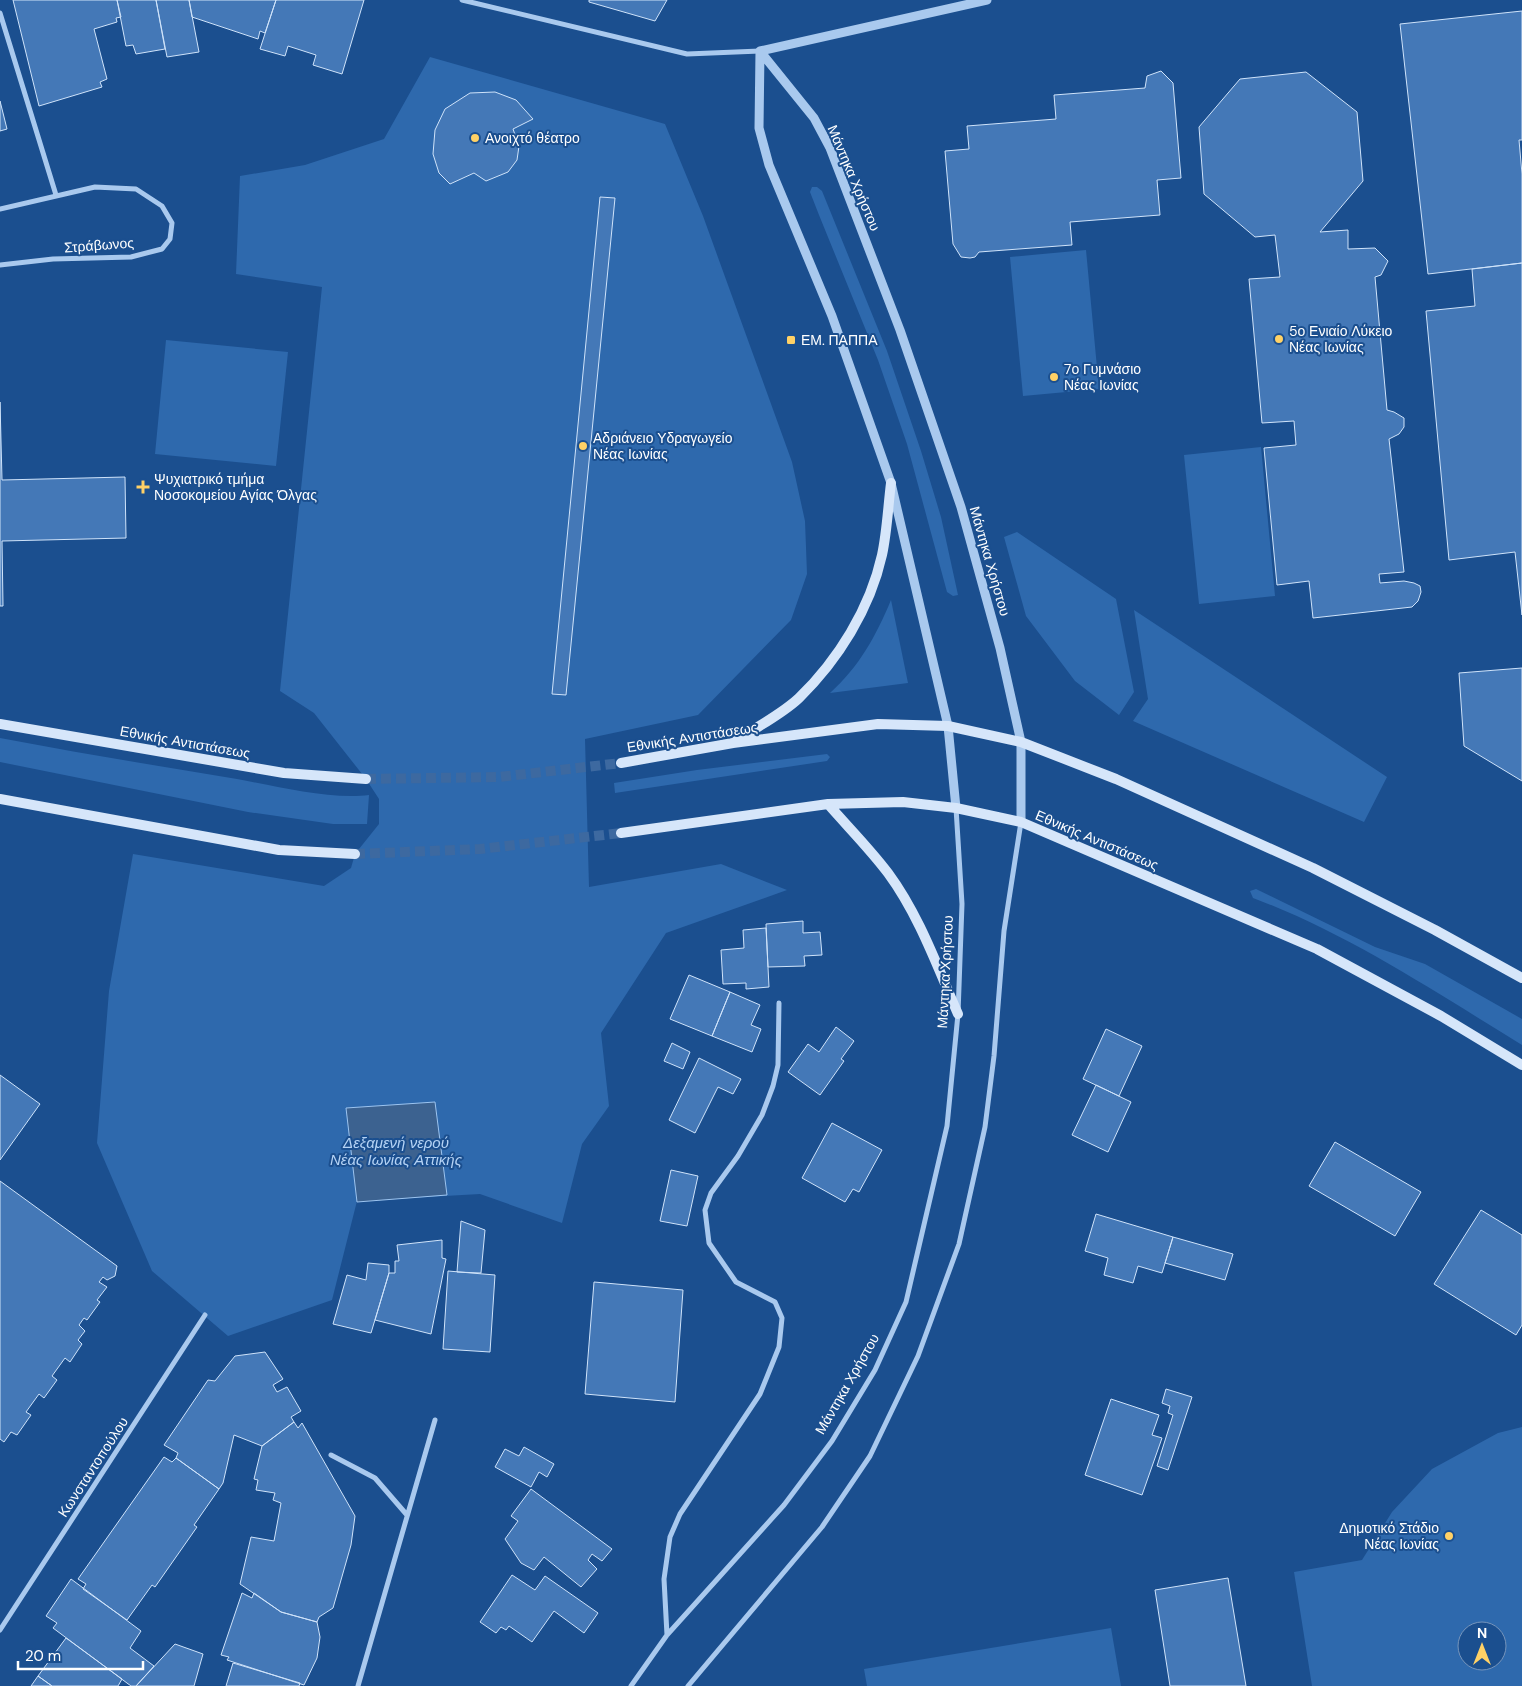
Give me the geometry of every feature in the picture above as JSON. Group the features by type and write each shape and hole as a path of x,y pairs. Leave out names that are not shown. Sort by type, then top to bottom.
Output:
{"main road":[{"path":"733,743 798,699 828,664 850,633 871,594 882,554 891,483"},
{"name":"Εθνικής Αντιστάσεως","path":"0,724 284,772 366,779"},
{"name":"Εθνικής Αντιστάσεως","path":"621,763 733,743 878,724 948,726 1021,742 1116,780 1313,868 1435,930 1522,978"},
{"path":"0,799 278,850 355,854"},
{"name":"Εθνικής Αντιστάσεως","path":"622,833 828,804 903,802 956,808 1021,822 1317,949 1442,1016 1522,1065"},
{"path":"828,804 888,874 905,900 919,925 958,1014"}],"street":[{"path":"462,0 687,54 760,51 987,0"},
{"path":"0,13 56,195"},
{"name":"Μάντηκα Χρήστου","path":"631,1686 668,1635 784,1505 832,1441 874,1370 906,1302 947,1126 958,1014 962,904 956,808 948,726 891,483 832,316 769,165 760,128 760,51"},
{"name":"Μάντηκα Χρήστου","path":"688,1686 822,1527 870,1456 918,1356 959,1244 985,1127 994,1056 1004,931 1021,822 1021,742 1000,648 960,507 900,330 830,148 814,118 760,51"},
{"name":"Στράβωνος","path":"0,209 95,187 136,189 162,206 172,223 170,238 162,249 131,256 53,259 0,266"},
{"path":"668,1635 664,1579 670,1537 680,1514 760,1394 779,1347 782,1318 775,1302 736,1282 708,1244 705,1210 711,1193 738,1156 762,1115 773,1086 778,1066 779,1003"},
{"name":"Κωνσταντοπούλου","path":"0,1630 205,1315"},
{"path":"358,1686 435,1420"},
{"path":"331,1455 375,1478 407,1515"}],"shaded area":[{"path":"430,57 665,124 703,216 792,462 805,521 807,574 791,620 698,715 585,739 589,887 721,864 787,890 666,933 601,1033 609,1106 582,1144 562,1223 480,1194 357,1201 332,1300 228,1336 152,1271 97,1143 109,991 133,854 324,886 351,868 355,854 379,824 379,799 366,779 314,713 280,691 322,287 236,274 240,176 305,165 384,139"},
{"path":"812,187 817,187 822,191 887,351 941,517 958,595 953,596 947,592 907,444 878,360 810,192"},
{"path":"1086,250 1099,389 1023,396 1010,257"},
{"path":"166,340 288,352 276,466 155,454"},
{"path":"1261,447 1275,596 1199,604 1184,455"},
{"path":"1017,532 1116,599 1134,692 1119,715 1075,681 1026,616 1004,537"},
{"path":"891,600 908,683 830,693 850,673 866,650"},
{"path":"1134,610 1387,777 1364,822 1133,721 1148,699"},
{"path":"0,738 303,792 338,796 369,795 367,824 333,824 248,812 0,762"},
{"path":"827,754 830,757 827,761 615,793 614,783 697,770"},
{"path":"1256,889 1375,947 1425,964 1522,1019 1522,1045 1357,946 1323,928 1253,898 1250,891"},
{"name":"Δημοτικό Στάδιο Νέας Ιωνίας","path":"1522,1427 1522,1686 1312,1686 1294,1572 1362,1560 1392,1512 1432,1469 1498,1433"},
{"path":"1111,1628 1121,1686 867,1686 864,1669"}],"water":[{"name":"Δεξαμενή νερού Νέας Ιωνίας Αττικής","path":"435,1102 447,1195 357,1202 346,1108"}],"building":[{"path":"13,0 117,0 121,17 116,18 117,22 94,29 107,79 100,82 102,87 39,106"},
{"path":"117,0 156,0 165,49 136,54 133,45 126,46"},
{"path":"156,0 189,0 199,52 167,57"},
{"path":"189,0 276,0 265,33 260,31 258,39 192,17"},
{"path":"276,0 364,0 342,74 313,65 316,55 288,46 285,56 260,49"},
{"path":"589,0 667,0 655,21 589,2"},
{"path":"1522,11 1522,140 1519,140 1522,174 1522,263 1428,274 1400,24"},
{"path":"1161,71 1173,83 1181,178 1157,180 1160,215 1070,222 1072,245 979,252 975,257 961,257 953,244 945,151 969,149 967,126 1056,119 1054,95 1145,88 1147,76"},
{"path":"1306,72 1357,112 1363,181 1320,232 1348,230 1348,249 1375,248 1388,261 1381,275 1375,277 1387,410 1404,418 1404,427 1399,434 1389,439 1404,572 1379,574 1380,583 1404,581 1414,583 1420,586 1421,592 1418,601 1412,607 1313,618 1309,581 1277,585 1264,448 1296,445 1294,421 1262,423 1249,279 1280,277 1275,235 1255,237 1204,194 1199,127 1240,79"},
{"name":"Ανοιχτό θέατρο","path":"495,92 516,100 533,119 513,129 519,146 517,160 508,172 486,181 474,173 450,184 439,173 433,154 435,130 445,109 470,93"},
{"path":"0,101 7,129 0,131"},
{"name":"Αδριάνειο Υδραγωγείο Νέας Ιωνίας","path":"600,197 615,198 566,695 552,694"},
{"path":"1522,263 1522,615 1515,552 1449,560 1426,311 1475,306 1472,269"},
{"path":"0,402 2,480 125,477 126,538 2,541 3,606 0,606"},
{"path":"1522,668 1522,781 1464,746 1459,673"},
{"path":"803,921 803,933 820,932 822,955 804,956 805,966 768,967 766,924"},
{"path":"766,928 769,987 746,989 746,983 723,984 721,950 744,948 743,930"},
{"path":"689,975 730,992 712,1036 670,1019"},
{"path":"730,992 760,1005 751,1025 761,1029 752,1052 712,1036"},
{"path":"836,1027 854,1041 841,1059 844,1061 820,1095 788,1072 808,1044 819,1052"},
{"path":"1106,1029 1142,1046 1119,1096 1083,1079"},
{"path":"672,1043 690,1052 683,1069 664,1061"},
{"path":"699,1058 741,1079 733,1094 718,1087 695,1133 669,1120"},
{"path":"0,1075 40,1104 0,1160"},
{"path":"1096,1085 1131,1102 1108,1152 1072,1135"},
{"path":"832,1123 882,1150 859,1192 853,1189 845,1202 802,1178"},
{"path":"1335,1142 1421,1192 1395,1236 1309,1186"},
{"path":"671,1170 698,1176 687,1226 660,1221"},
{"path":"0,1181 117,1266 115,1276 107,1280 103,1277 99,1282 107,1287 97,1300 100,1302 87,1320 84,1318 79,1325 85,1331 78,1340 82,1344 70,1362 65,1358 52,1376 57,1380 44,1398 39,1394 26,1412 31,1415 17,1435 11,1432 4,1442 0,1439"},
{"path":"1481,1210 1522,1235 1522,1325 1516,1335 1434,1284"},
{"path":"1096,1214 1173,1237 1162,1273 1138,1266 1133,1283 1104,1275 1108,1258 1085,1251"},
{"path":"461,1221 485,1230 481,1273 457,1272"},
{"path":"1173,1237 1233,1254 1225,1280 1165,1263"},
{"path":"442,1240 442,1258 446,1259 431,1334 375,1320 389,1273 395,1273 395,1261 399,1261 397,1245"},
{"path":"368,1263 389,1265 389,1273 371,1333 333,1324 347,1275 366,1280"},
{"path":"448,1271 495,1275 490,1352 443,1349"},
{"path":"594,1282 683,1290 675,1402 585,1394"},
{"path":"265,1352 283,1379 273,1385 277,1392 287,1387 301,1411 291,1417 294,1422 262,1446 234,1435 223,1483 219,1489 176,1458 178,1453 164,1445 208,1380 215,1381 235,1356"},
{"path":"1166,1389 1192,1397 1168,1470 1157,1466 1173,1415 1168,1413 1170,1406 1162,1403"},
{"path":"1111,1399 1159,1415 1152,1435 1162,1438 1142,1495 1085,1475"},
{"path":"294,1422 298,1428 302,1423 355,1516 351,1545 333,1608 319,1617 317,1622 281,1612 240,1584 251,1537 274,1541 281,1503 273,1500 275,1493 256,1490 258,1480 254,1479 262,1446"},
{"path":"524,1447 554,1464 547,1477 539,1472 531,1487 495,1467 505,1449 519,1456"},
{"path":"164,1457 172,1462 176,1458 219,1489 194,1525 197,1527 155,1587 152,1585 127,1620 83,1589 86,1584 78,1579"},
{"path":"531,1489 612,1549 602,1561 592,1554 588,1560 597,1569 581,1587 544,1557 534,1570 521,1563 505,1539 518,1521 511,1516"},
{"path":"512,1575 535,1590 545,1576 598,1613 584,1633 554,1611 532,1642 509,1626 506,1630 501,1627 496,1633 480,1622"},
{"path":"1228,1578 1246,1686 1170,1686 1155,1590"},
{"path":"71,1579 141,1631 130,1648 154,1666 136,1686 131,1686 53,1628 57,1623 46,1616"},
{"path":"242,1593 252,1598 254,1593 281,1612 317,1622 320,1637 317,1658 304,1685 227,1660 229,1657 221,1655"},
{"path":"66,1638 122,1679 118,1686 52,1686 38,1676"},
{"path":"175,1644 203,1654 194,1686 136,1686"},
{"path":"233,1663 300,1683 299,1686 226,1686"},
{"path":"38,1676 52,1686 31,1686"}],"tunnel":[{"path":"366,779 499,777 621,763"},
{"path":"355,854 480,849 621,833"}],"place":[{"name":"Ανοιχτό θέατρο","path":"475,138"},
{"name":"5ο Ενιαίο Λύκειο Νέας Ιωνίας","path":"1279,339"},
{"name":"ΕΜ. ΠΑΠΠΑ","path":"791,340"},
{"name":"7ο Γυμνάσιο Νέας Ιωνίας","path":"1054,377"},
{"name":"Αδριάνειο Υδραγωγείο Νέας Ιωνίας","path":"583,446"},
{"name":"Ψυχιατρικό τμήμα Νοσοκομείου Αγίας Όλγας","path":"143,487"},
{"name":"Δημοτικό Στάδιο Νέας Ιωνίας","path":"1449,1536"}]}
